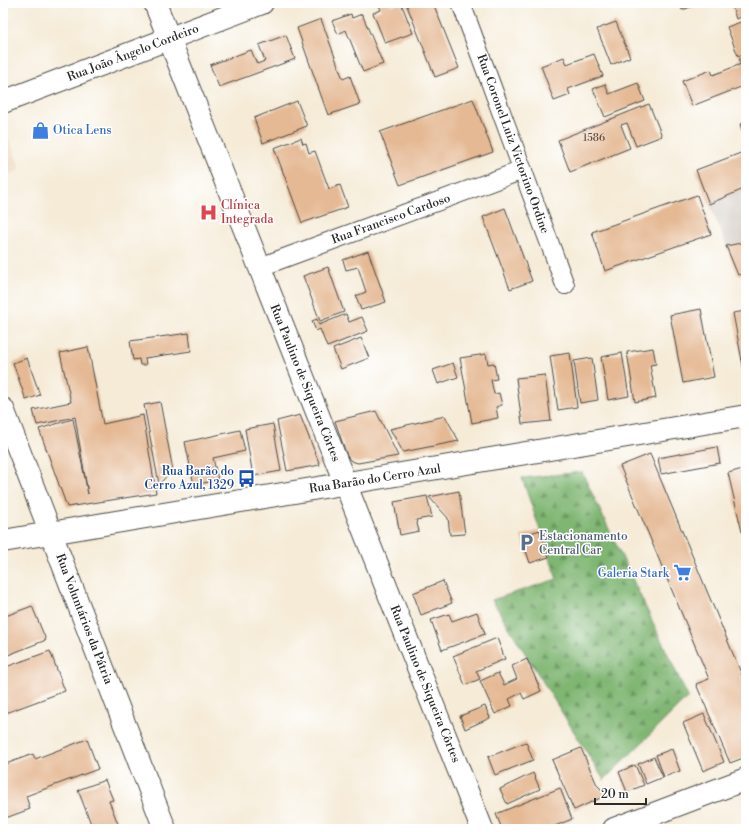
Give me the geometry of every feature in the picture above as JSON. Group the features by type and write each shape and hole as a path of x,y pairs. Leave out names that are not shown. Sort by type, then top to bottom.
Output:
{"street":[{"name":"Rua Paulino de Siqueira Côrtes","path":"155,3 482,829"},
{"name":"Rua João Ângelo Cordeiro","path":"3,102 262,3"},
{"name":"Rua Coronel Luiz Victorino Ordine","path":"461,3 565,285"},
{"name":"Rua Francisco Cardoso","path":"260,267 523,170"},
{"name":"Rua Voluntários da Pátria","path":"3,409 165,829"},
{"name":"Rua Barão do Cerro Azul","path":"3,541 746,416"},
{"path":"614,829 746,779"}],"shaded area":[{"path":"7,135 21,170 3,177 3,136"},
{"path":"746,151 746,273 738,275 696,170"}],"green space":[{"path":"582,472 688,697 604,780 492,600 557,579 522,478"}],"building":[{"path":"378,3 390,3 391,6 401,3 413,33 385,43 373,13 381,10"},
{"path":"406,3 433,3 459,68 435,77"},
{"path":"679,3 702,3 682,10"},
{"path":"731,3 746,3 746,15 736,19"},
{"path":"351,14 352,18 362,14 383,64 363,72 346,30 338,34 332,21"},
{"path":"321,19 343,79 350,76 360,104 328,115 297,28"},
{"path":"746,20 746,53 738,56 727,27"},
{"path":"616,22 630,57 611,65 597,29"},
{"path":"286,35 295,59 219,87 210,65 251,50 257,64 265,61 259,45"},
{"path":"594,54 603,76 568,89 570,95 554,101 541,66 564,57 567,64"},
{"path":"746,57 746,85 692,106 682,81 711,70 713,75 741,64 739,59"},
{"path":"638,83 645,101 605,117 593,89 605,84 609,94"},
{"path":"473,99 493,152 400,185 380,132"},
{"path":"297,101 307,126 263,143 254,118"},
{"path":"649,104 662,136 636,146 627,123 621,125 630,148 570,172 558,140"},
{"path":"746,122 746,140 740,124"},
{"path":"301,138 303,144 306,143 309,153 315,151 329,189 340,185 348,207 302,223 274,148"},
{"path":"746,151 746,188 709,204 696,170"},
{"path":"697,195 711,234 605,271 592,232"},
{"path":"505,208 532,281 510,289 483,217"},
{"path":"746,242 746,273 738,275 726,246"},
{"path":"368,251 386,302 361,310 356,296 366,292 358,267 346,270 343,260"},
{"path":"328,267 344,312 320,321 303,276"},
{"path":"701,309 714,377 683,383 670,315"},
{"path":"746,311 746,377 745,377 733,313"},
{"path":"346,314 349,322 362,317 368,331 327,347 320,329 316,331 312,321 317,319 319,325"},
{"path":"189,333 191,351 145,358 146,365 140,365 139,359 133,360 130,341"},
{"path":"361,338 369,358 341,369 333,349"},
{"path":"88,347 103,424 143,415 156,493 67,507 39,429 73,419 88,494 75,417 37,425 33,410 71,402 60,353"},
{"path":"653,348 656,364 650,365 656,398 635,402 627,352"},
{"path":"570,353 577,407 558,410 550,356"},
{"path":"622,353 629,396 608,400 601,357"},
{"path":"486,354 488,364 494,363 497,379 491,380 494,394 499,393 502,405 496,407 498,418 472,423 460,358"},
{"path":"27,358 40,395 26,400 13,363"},
{"path":"592,358 598,400 580,403 574,361"},
{"path":"453,363 458,377 438,384 433,370"},
{"path":"545,375 551,421 522,424 516,378"},
{"path":"160,402 173,470 159,484 144,405"},
{"path":"376,411 398,456 358,463 351,461 347,456 335,421"},
{"path":"300,415 320,465 287,471 277,421"},
{"path":"445,416 459,441 403,452 390,429"},
{"path":"273,424 281,471 253,476 245,429"},
{"path":"240,430 245,451 213,458 218,480 194,485 185,442"},
{"path":"717,447 720,463 661,474 658,458"},
{"name":"Galeria Stark","path":"650,454 746,685 746,757 730,763 696,684 709,679 620,466"},
{"path":"746,468 746,531 742,532 728,473"},
{"path":"459,491 465,534 450,535 448,518 429,497"},
{"path":"427,496 432,517 416,520 419,531 400,535 394,502"},
{"path":"540,530 549,557 530,563 521,536"},
{"path":"443,581 452,603 421,615 413,593"},
{"path":"32,606 46,640 3,657 3,617"},
{"path":"477,612 485,634 442,650 431,620 449,614 452,621"},
{"path":"497,638 505,659 476,671 480,679 465,685 453,656"},
{"path":"50,651 65,691 3,714 3,668"},
{"path":"527,659 541,691 524,699 521,693 509,699 512,706 495,714 480,681 498,673 504,685 517,679 512,666"},
{"path":"485,706 490,718 465,729 460,716"},
{"path":"704,714 724,762 703,771 683,723"},
{"path":"87,739 98,769 26,796 30,809 3,819 3,765 33,754 35,759"},
{"path":"526,742 533,760 495,775 488,757"},
{"path":"581,748 597,785 607,795 574,810 552,760"},
{"path":"672,749 680,771 664,777 656,755"},
{"path":"654,757 663,777 646,784 638,764"},
{"path":"635,765 644,785 627,792 619,772"},
{"path":"533,773 540,789 507,804 500,789"},
{"path":"105,780 113,800 109,801 120,829 93,829 78,790"},
{"path":"560,788 572,819 548,829 502,829 496,814"}],"place":[{"name":"Otica Lens","path":"40,130"},
{"name":"Clínica Integrada","path":"208,212"},
{"name":"Rua Barão do Cerro Azul, 1329","path":"247,478"},
{"name":"Estacionamento Central Car","path":"526,543"},
{"name":"Galeria Stark","path":"682,573"}]}
